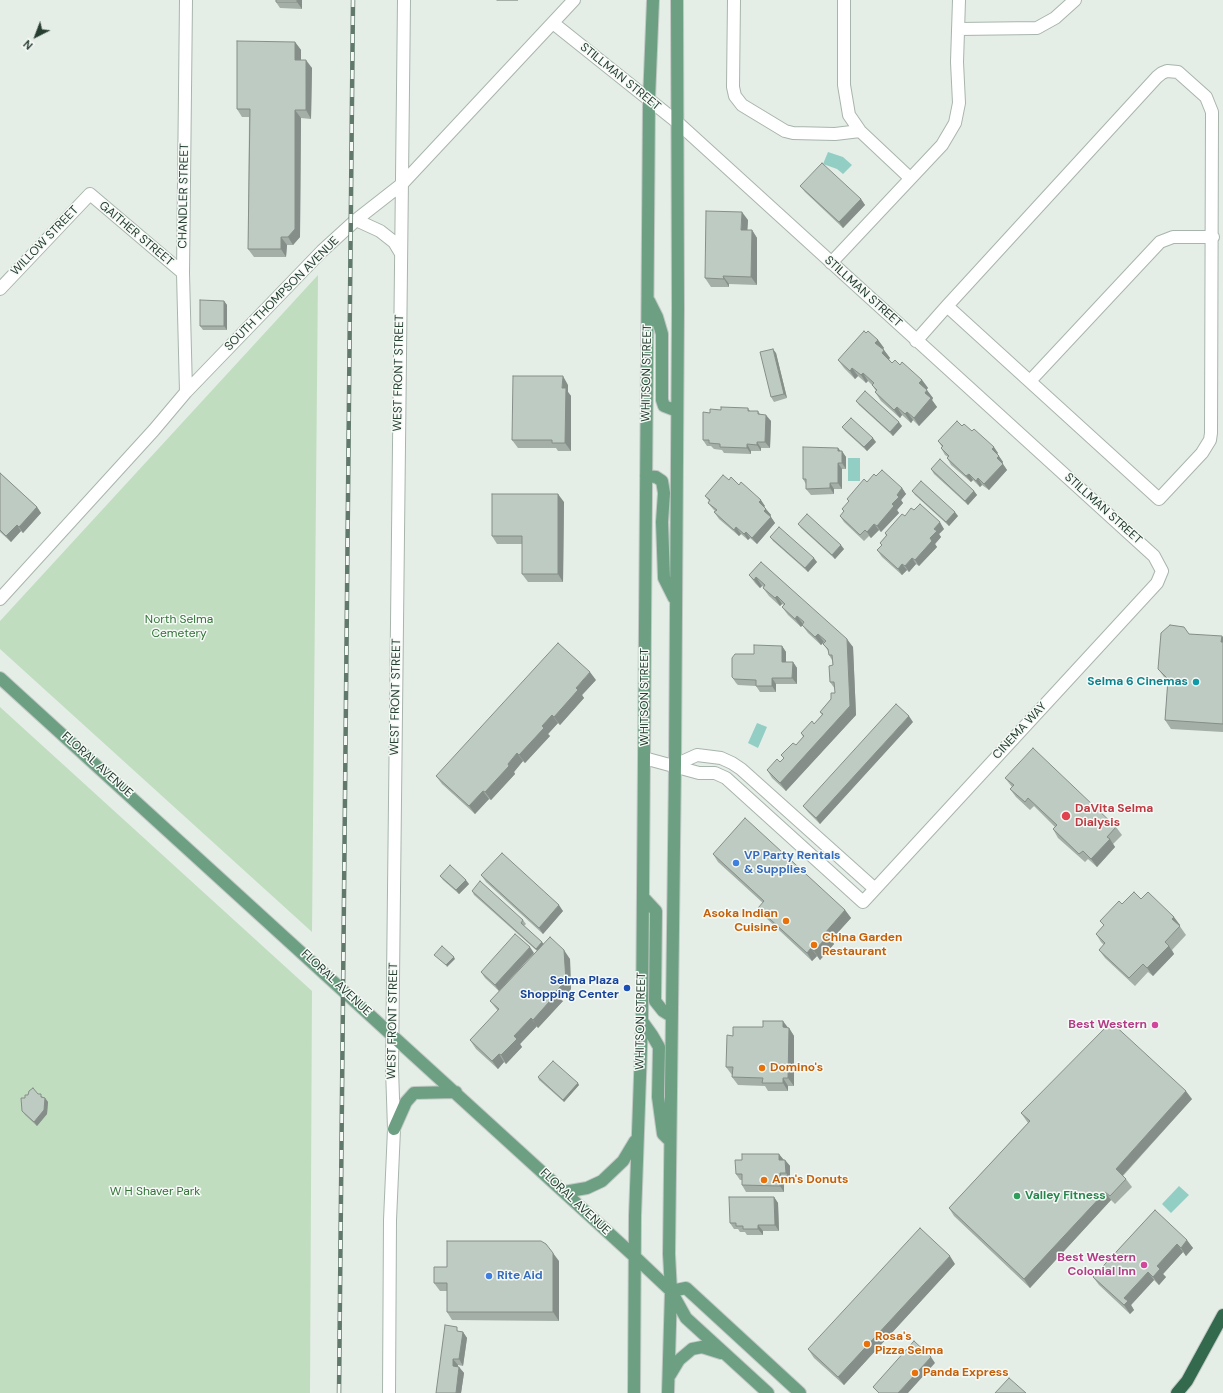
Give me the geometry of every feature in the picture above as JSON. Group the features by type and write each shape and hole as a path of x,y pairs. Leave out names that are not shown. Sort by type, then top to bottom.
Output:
{"highway":[{"path":"1177,1393 1187,1381 1223,1315"}],"main road":[{"name":"WHITSON STREET","path":"634,1393 636,1138 642,1021 649,100 653,0"},
{"path":"668,1393 671,1291 669,1254 675,765 677,0"},
{"path":"648,298 657,317 662,334 662,400 664,406 677,411"},
{"path":"646,476 656,477 662,481 664,493 662,522 664,578 675,601"},
{"name":"FLORAL AVENUE","path":"0,678 344,989 392,1035 634,1256 671,1291 686,1318 768,1393"},
{"path":"643,897 656,911 655,1001 663,1011 672,1016"},
{"path":"642,1021 659,1047 658,1097 663,1134 670,1141"},
{"path":"394,1129 406,1102 414,1093 456,1092"},
{"path":"564,1192 587,1188 607,1178 628,1154 636,1138"},
{"path":"671,1291 686,1288 800,1393"},
{"path":"668,1378 678,1360 692,1349 702,1347 709,1348 727,1356"}],"street":[{"name":"CHANDLER STREET","path":"186,0 183,273 186,392"},
{"name":"WEST FRONT STREET","path":"389,1393 390,1220 394,1129 392,1035 404,0"},
{"name":"SOUTH THOMPSON AVENUE","path":"0,599 154,430 186,392 322,251 356,220 402,184 574,0"},
{"path":"734,0 734,87 735,96 742,105 785,131 793,133 835,134 860,131"},
{"path":"844,0 845,98 849,115 860,131 910,178"},
{"path":"831,263 942,145 955,123 959,103 957,62 959,0"},
{"path":"958,29 1037,28 1055,18 1075,0"},
{"name":"STILLMAN STREET","path":"553,23 677,122 1154,556 1162,571"},
{"path":"916,340 947,306 1157,77 1167,71 1178,72 1210,102 1212,112 1213,237 1211,433 1210,440 1202,453 1159,499 947,306"},
{"name":"GAITHER STREET","path":"90,194 183,273"},
{"name":"WILLOW STREET","path":"0,289 90,194"},
{"path":"356,220 380,231 394,242 400,252"},
{"path":"1030,381 1160,242 1173,237 1213,237"},
{"name":"CINEMA WAY","path":"644,758 675,765 700,773 715,773 726,778 863,902 1157,583 1162,571"},
{"path":"675,765 697,755 721,758 732,763 741,769 875,888"}],"green space":[{"name":"North Selma Cemetery","path":"318,275 312,932 0,649 0,621"},
{"name":"W H Shaver Park","path":"0,707 312,991 310,1393 0,1393"}],"water":[{"path":"828,152 843,157 852,165 843,174 837,169 823,164"},
{"path":"848,458 860,458 860,481 848,481"},
{"path":"757,723 767,727 758,748 748,743"},
{"path":"1179,1186 1189,1195 1171,1213 1162,1204"}],"building":[{"path":"276,0 297,0 297,2 276,2"},
{"path":"237,41 295,42 295,60 306,60 306,110 295,110 295,229 288,237 281,237 281,249 248,249 250,109 237,109"},
{"path":"822,163 861,199 839,222 800,186"},
{"path":"706,211 742,212 741,230 752,230 751,277 723,276 724,279 705,278"},
{"path":"200,300 224,301 224,326 200,326"},
{"path":"864,331 866,333 868,331 878,340 875,343 884,350 882,353 892,363 895,360 900,365 902,362 922,380 919,383 927,390 925,393 931,398 914,418 907,412 905,414 897,407 894,410 875,392 877,390 872,385 874,383 863,373 861,375 852,368 850,371 838,360"},
{"path":"773,349 784,394 771,397 760,352"},
{"path":"513,376 563,376 562,388 566,388 565,443 552,443 552,440 512,440"},
{"path":"865,391 899,422 890,432 856,401"},
{"path":"721,407 748,408 748,411 758,411 758,414 766,415 765,442 757,442 757,445 747,444 747,448 720,447 720,444 709,443 709,440 703,440 703,412 710,413 710,409 721,410"},
{"path":"851,418 873,438 864,447 842,427"},
{"path":"957,421 962,426 964,424 972,431 974,429 994,447 992,449 999,456 997,458 1003,464 984,484 978,478 976,481 969,474 966,476 947,458 949,456 941,448 943,446 938,441"},
{"path":"803,447 838,448 838,451 842,451 842,463 838,463 838,483 830,483 830,488 806,489 806,479 803,479"},
{"path":"940,459 974,491 965,501 931,469"},
{"path":"882,470 902,488 897,495 899,497 892,504 894,506 877,526 874,524 867,532 865,530 860,535 840,516 844,511 842,509 849,501 847,499 864,479 867,482 874,474 876,476"},
{"path":"0,473 37,507 19,527 17,525 6,536 0,530"},
{"path":"723,475 729,480 731,477 739,485 741,482 761,500 759,502 766,509 764,511 771,517 752,538 746,532 744,534 736,527 734,530 714,512 717,510 708,503 710,500 705,496"},
{"path":"921,481 955,512 946,522 912,491"},
{"path":"492,494 558,494 558,574 522,574 522,536 492,536"},
{"path":"920,504 940,522 934,529 937,531 930,538 932,541 915,560 912,558 905,566 902,564 898,569 877,550 882,545 880,543 887,535 885,533 902,514 905,516 911,508 914,510"},
{"path":"807,514 841,545 832,555 798,524"},
{"path":"779,527 814,558 805,568 770,537"},
{"path":"761,562 847,639 850,706 780,783 767,770 777,759 780,762 784,758 781,755 793,743 796,745 804,736 801,733 812,721 814,724 823,714 820,712 831,699 831,693 835,693 834,682 830,682 829,666 833,665 832,655 829,655 828,649 823,644 826,641 818,634 815,637 802,625 804,622 797,616 795,619 782,607 785,604 777,596 775,598 763,588 765,585 756,577 754,580 749,575"},
{"name":"Selma 6 Cinemas","path":"1170,625 1184,627 1189,634 1222,636 1223,724 1165,720 1168,679 1158,669 1161,633"},
{"path":"558,643 590,672 576,688 578,690 554,717 552,715 542,726 544,728 519,755 517,753 508,764 509,766 485,792 483,791 469,806 436,776"},
{"path":"754,645 782,646 782,662 793,662 792,678 772,678 772,686 756,686 756,680 734,679 732,677 732,658 735,654 754,654"},
{"path":"896,704 909,716 816,818 803,806"},
{"path":"1033,748 1116,827 1107,837 1110,839 1091,859 1083,851 1079,854 1053,829 1057,825 1028,798 1025,802 1010,789 1014,785 1005,778"},
{"path":"745,818 845,910 825,933 828,936 814,951 811,948 807,953 758,908 764,901 713,854"},
{"path":"502,853 559,905 539,928 481,875"},
{"path":"450,865 466,880 456,890 440,876"},
{"path":"480,881 523,920 521,923 542,942 536,949 472,891"},
{"path":"1134,892 1141,899 1148,892 1174,917 1172,919 1180,926 1165,942 1169,946 1147,968 1143,964 1129,978 1099,950 1105,943 1096,934 1104,925 1100,921 1119,901 1122,904"},
{"path":"515,934 530,947 495,985 481,972"},
{"path":"550,937 564,950 566,981 555,992 557,993 533,1020 531,1018 514,1036 517,1039 501,1055 499,1054 492,1061 470,1040 499,1009 490,1001"},
{"path":"442,946 454,957 446,965 434,955"},
{"path":"763,1021 783,1021 783,1027 789,1028 788,1078 783,1078 783,1083 762,1083 763,1078 732,1077 733,1067 726,1067 727,1035 733,1036 733,1027 763,1027"},
{"path":"1111,1022 1186,1091 1116,1169 1126,1179 1110,1196 1105,1192 1024,1279 949,1208 1030,1121 1021,1113"},
{"path":"553,1061 578,1083 563,1100 538,1077"},
{"path":"33,1088 38,1094 41,1094 41,1097 45,1098 44,1110 34,1122 22,1111 21,1098 25,1098 25,1095 28,1095 29,1091"},
{"path":"742,1154 779,1154 779,1160 785,1160 786,1173 780,1173 780,1186 742,1185 742,1174 736,1174 735,1160 742,1160"},
{"path":"729,1197 774,1197 775,1225 758,1225 758,1229 743,1229 743,1226 736,1226 736,1223 730,1223"},
{"name":"Best Western Colonial Inn","path":"1155,1210 1187,1240 1181,1248 1177,1244 1157,1266 1160,1269 1153,1277 1148,1272 1124,1298 1128,1301 1124,1305 1093,1277"},
{"path":"920,1228 950,1256 838,1377 808,1349"},
{"path":"447,1241 541,1241 546,1244 553,1253 553,1312 447,1312 447,1283 434,1283 434,1267 447,1267"},
{"path":"445,1325 457,1327 457,1331 463,1332 459,1359 453,1359 453,1366 459,1367 456,1393 436,1393"},
{"path":"914,1341 931,1357 898,1393 879,1393 873,1387"},
{"path":"1009,1378 1026,1393 995,1393"}],"railway":[{"path":"339,1393 353,0"}],"place":[{"name":"Selma 6 Cinemas","path":"1196,682"},
{"name":"DaVita Selma Dialysis","path":"1066,816"},
{"name":"VP Party Rentals & Supplies","path":"736,863"},
{"name":"Asoka Indian Cuisine","path":"786,921"},
{"name":"China Garden Restaurant","path":"814,945"},
{"name":"Selma Plaza Shopping Center","path":"627,988"},
{"name":"Best Western","path":"1155,1025"},
{"name":"Domino's","path":"762,1068"},
{"name":"Ann's Donuts","path":"764,1180"},
{"name":"Valley Fitness","path":"1017,1196"},
{"name":"Best Western Colonial Inn","path":"1144,1265"},
{"name":"Rite Aid","path":"489,1276"},
{"name":"Rosa's Pizza Selma","path":"867,1344"},
{"name":"Panda Express","path":"915,1373"}]}
